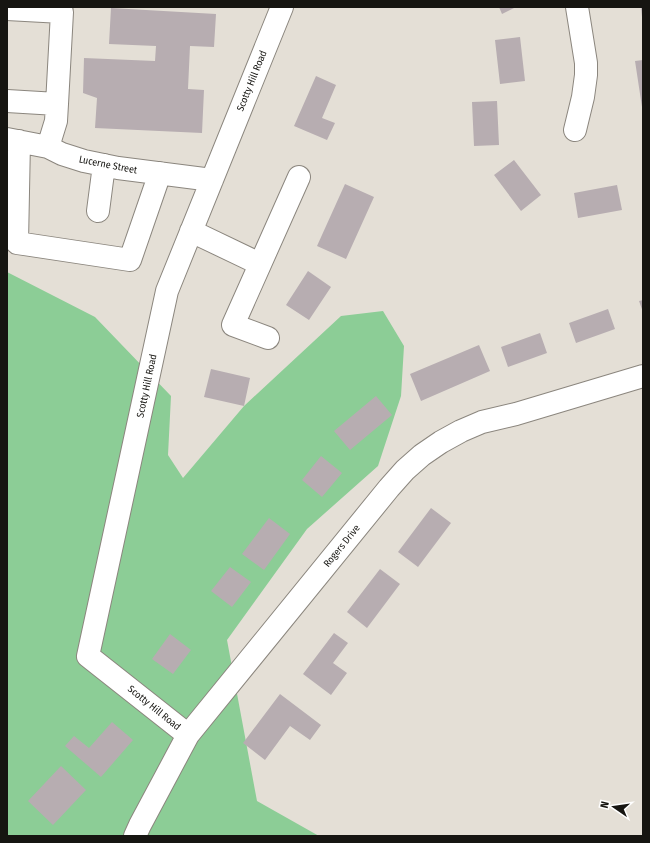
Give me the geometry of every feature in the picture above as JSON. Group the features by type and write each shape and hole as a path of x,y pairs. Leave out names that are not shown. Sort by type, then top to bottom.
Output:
{"street":[{"name":"Scotty Hill Road","path":"188,735 88,656 167,291 282,7"},
{"path":"575,130 583,97 586,75 586,63 577,7"},
{"path":"7,9 62,12 56,121 48,147"},
{"path":"7,101 57,104"},
{"name":"Lucerne Street","path":"13,140 48,147 62,154 104,166 212,180"},
{"path":"13,140 17,243 130,260 160,173"},
{"path":"98,210 104,166"},
{"path":"268,338 233,325 299,177"},
{"path":"191,231 260,264"},
{"name":"Rogers Drive","path":"135,836 188,735 405,470 422,455 448,438 482,422 516,414 643,376"}],"green space":[{"path":"7,272 95,317 171,396 168,455 183,478 244,406 341,316 383,311 404,346 401,396 378,466 307,529 227,640 257,801 319,836 7,836"}],"building":[{"path":"499,7 516,7 502,14"},
{"path":"641,7 643,7 643,17 642,17"},
{"path":"111,8 216,14 214,47 190,46 188,89 204,90 202,133 95,128 97,98 83,93 84,58 155,61 156,46 109,44"},
{"path":"520,37 525,81 500,84 495,40"},
{"path":"643,60 643,107 642,107 635,61"},
{"path":"316,76 336,85 322,118 335,123 327,140 294,126"},
{"path":"497,101 499,145 474,146 472,102"},
{"path":"514,160 541,195 521,211 494,175"},
{"path":"345,184 374,197 346,259 317,246"},
{"path":"617,185 622,210 578,218 574,193"},
{"path":"308,271 331,287 309,320 286,305"},
{"path":"643,300 643,312 639,301"},
{"path":"608,309 615,329 576,343 569,323"},
{"path":"540,333 547,353 508,367 501,347"},
{"path":"479,345 490,371 421,401 410,374"},
{"path":"211,369 250,378 244,406 204,397"},
{"path":"376,396 392,415 350,450 334,431"},
{"path":"321,456 342,473 322,497 302,480"},
{"path":"431,508 451,523 418,567 398,552"},
{"path":"269,518 290,534 264,570 242,554"},
{"path":"230,567 251,582 232,607 211,591"},
{"path":"380,569 400,584 367,628 347,612"},
{"path":"334,633 348,643 333,663 347,673 331,695 303,674"},
{"path":"170,634 191,650 173,674 152,659"},
{"path":"280,694 321,725 310,740 290,726 265,760 243,743"},
{"path":"112,722 133,740 101,777 65,746 74,736 89,748"},
{"path":"61,766 86,790 53,825 28,801"}]}
